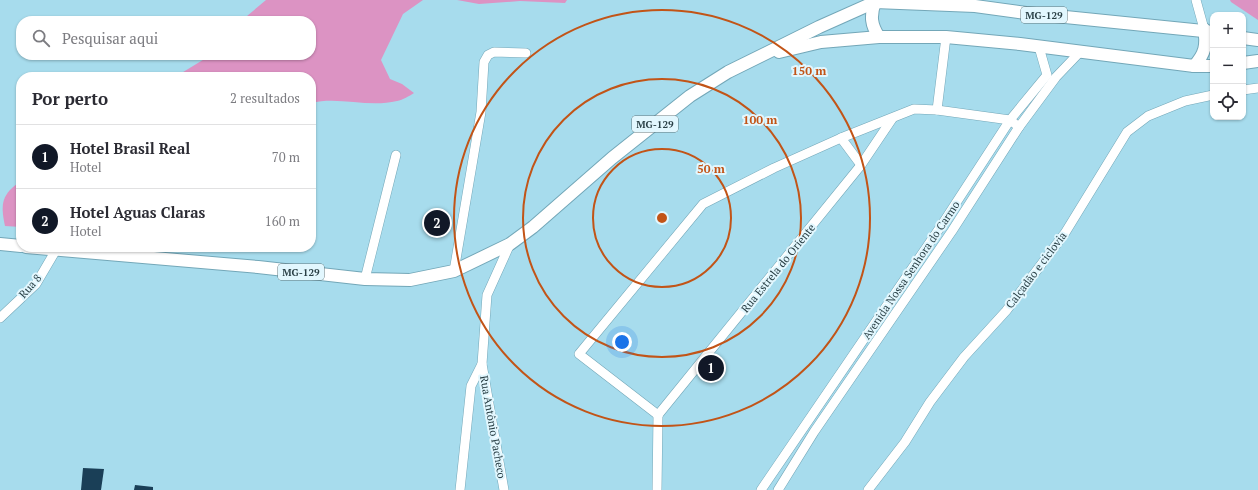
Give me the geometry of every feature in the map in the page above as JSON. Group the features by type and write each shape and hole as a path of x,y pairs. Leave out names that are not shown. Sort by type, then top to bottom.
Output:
{"main road":[{"name":"MG-129","path":"80,252 258,267 365,279 410,280 454,271 510,244 539,222 612,158 690,96 728,72 875,1 975,6 1041,15 1208,30"},
{"path":"875,1 871,11 871,21 874,30 879,37"},
{"path":"1194,66 1201,58 1205,49 1208,30"},
{"name":"MG-129","path":"763,56 821,42 879,37 946,37 1194,66 1210,66"},
{"path":"1246,38 1258,40"},
{"path":"1246,63 1258,61"},
{"path":"0,244 16,246"}],"street":[{"path":"1196,0 1208,30"},
{"path":"937,110 946,37"},
{"name":"Avenida Nossa Senhora do Carmo","path":"761,490 941,226 1010,120 1047,74 1040,47"},
{"path":"454,271 481,112 484,62 488,54 494,52 526,53"},
{"name":"Avenida Nossa Senhora do Carmo","path":"781,489 814,432 952,231 1019,126 1056,77 1079,53"},
{"path":"1246,90 1258,88"},
{"name":"Calçadão e ciclovia","path":"868,490 877,476 905,442 938,391 964,357 1006,311 1065,233 1127,132 1148,116 1185,101 1210,96"},
{"path":"657,490 658,415 579,354 703,204 774,168 841,138 914,109 937,110 1010,120 1019,126"},
{"name":"Rua Estrela do Oriente","path":"658,415 861,165 892,119"},
{"path":"841,138 861,165"},
{"path":"365,279 396,155"},
{"path":"941,226 952,231"},
{"path":"460,490 471,386 482,364 487,295 510,244"},
{"name":"Rua 8","path":"0,318 36,284 55,252"},
{"path":"900,285 910,291"},
{"name":"Rua Antônio Pacheco","path":"482,364 504,490"},
{"path":"804,427 814,432"},
{"path":"767,481 781,489"}],"shaded area":[{"path":"266,0 423,0 403,14 381,60 390,79 402,84 414,93 401,100 386,103 332,101 316,102 316,72 183,72 203,60 316,60 316,16 247,16"},
{"path":"457,0 567,0 565,3 520,1 479,4"},
{"path":"1230,0 1258,0 1258,20 1246,12"},
{"path":"16,185 16,227 5,226 3,211 4,200 6,195"}],"building":[{"path":"83,468 104,469 101,490 81,490"},
{"path":"135,485 153,487 153,490 134,490"}],"place":[{"name":"Hotel Aguas Claras","path":"437,223"},
{"name":"Hotel Brasil Real","path":"711,368"}]}
